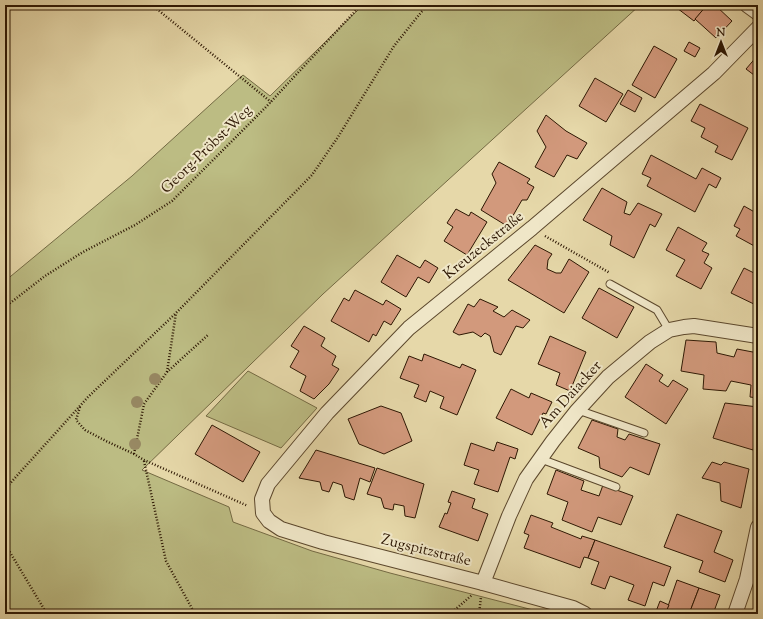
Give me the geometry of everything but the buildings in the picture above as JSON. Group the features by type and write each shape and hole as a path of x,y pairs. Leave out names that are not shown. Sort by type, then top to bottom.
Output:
{"street":[{"path":"747,5 758,13"},
{"name":"Kreuzeckstraße","path":"263,513 262,499 268,484 327,413 409,328 532,228 714,73 758,28"},
{"name":"Am Daiacker","path":"483,583 509,516 526,479 578,410 608,377 650,342 669,330 694,326 758,336"},
{"name":"Zugspitzstraße","path":"263,513 269,520 281,529 323,542 573,608 585,614"},
{"path":"736,614 747,579 758,527"}],"lane":[{"path":"610,284 656,310 669,330"},
{"path":"578,410 644,433"},
{"path":"541,459 616,487"}],"path":[{"path":"152,5 271,102"},
{"name":"Georg-Pröbst-Weg","path":"5,307 45,276 83,252 135,225 172,201 271,102 361,5"},
{"path":"5,489 80,406 176,313 312,175 338,137 394,46 427,5"},
{"path":"167,372 176,313"},
{"path":"134,454 144,404 167,372 209,334"},
{"path":"80,406 76,420 85,430 144,460 263,513"},
{"path":"144,460 166,561 195,614"},
{"path":"5,544 47,614"},
{"path":"450,614 468,599 483,583"}],"green space":[{"path":"363,5 640,5 323,294 142,470 229,507 233,522 312,551 545,614 5,614 5,281 132,176 243,75 270,96"},
{"path":"248,371 317,408 281,448 206,416"}]}
